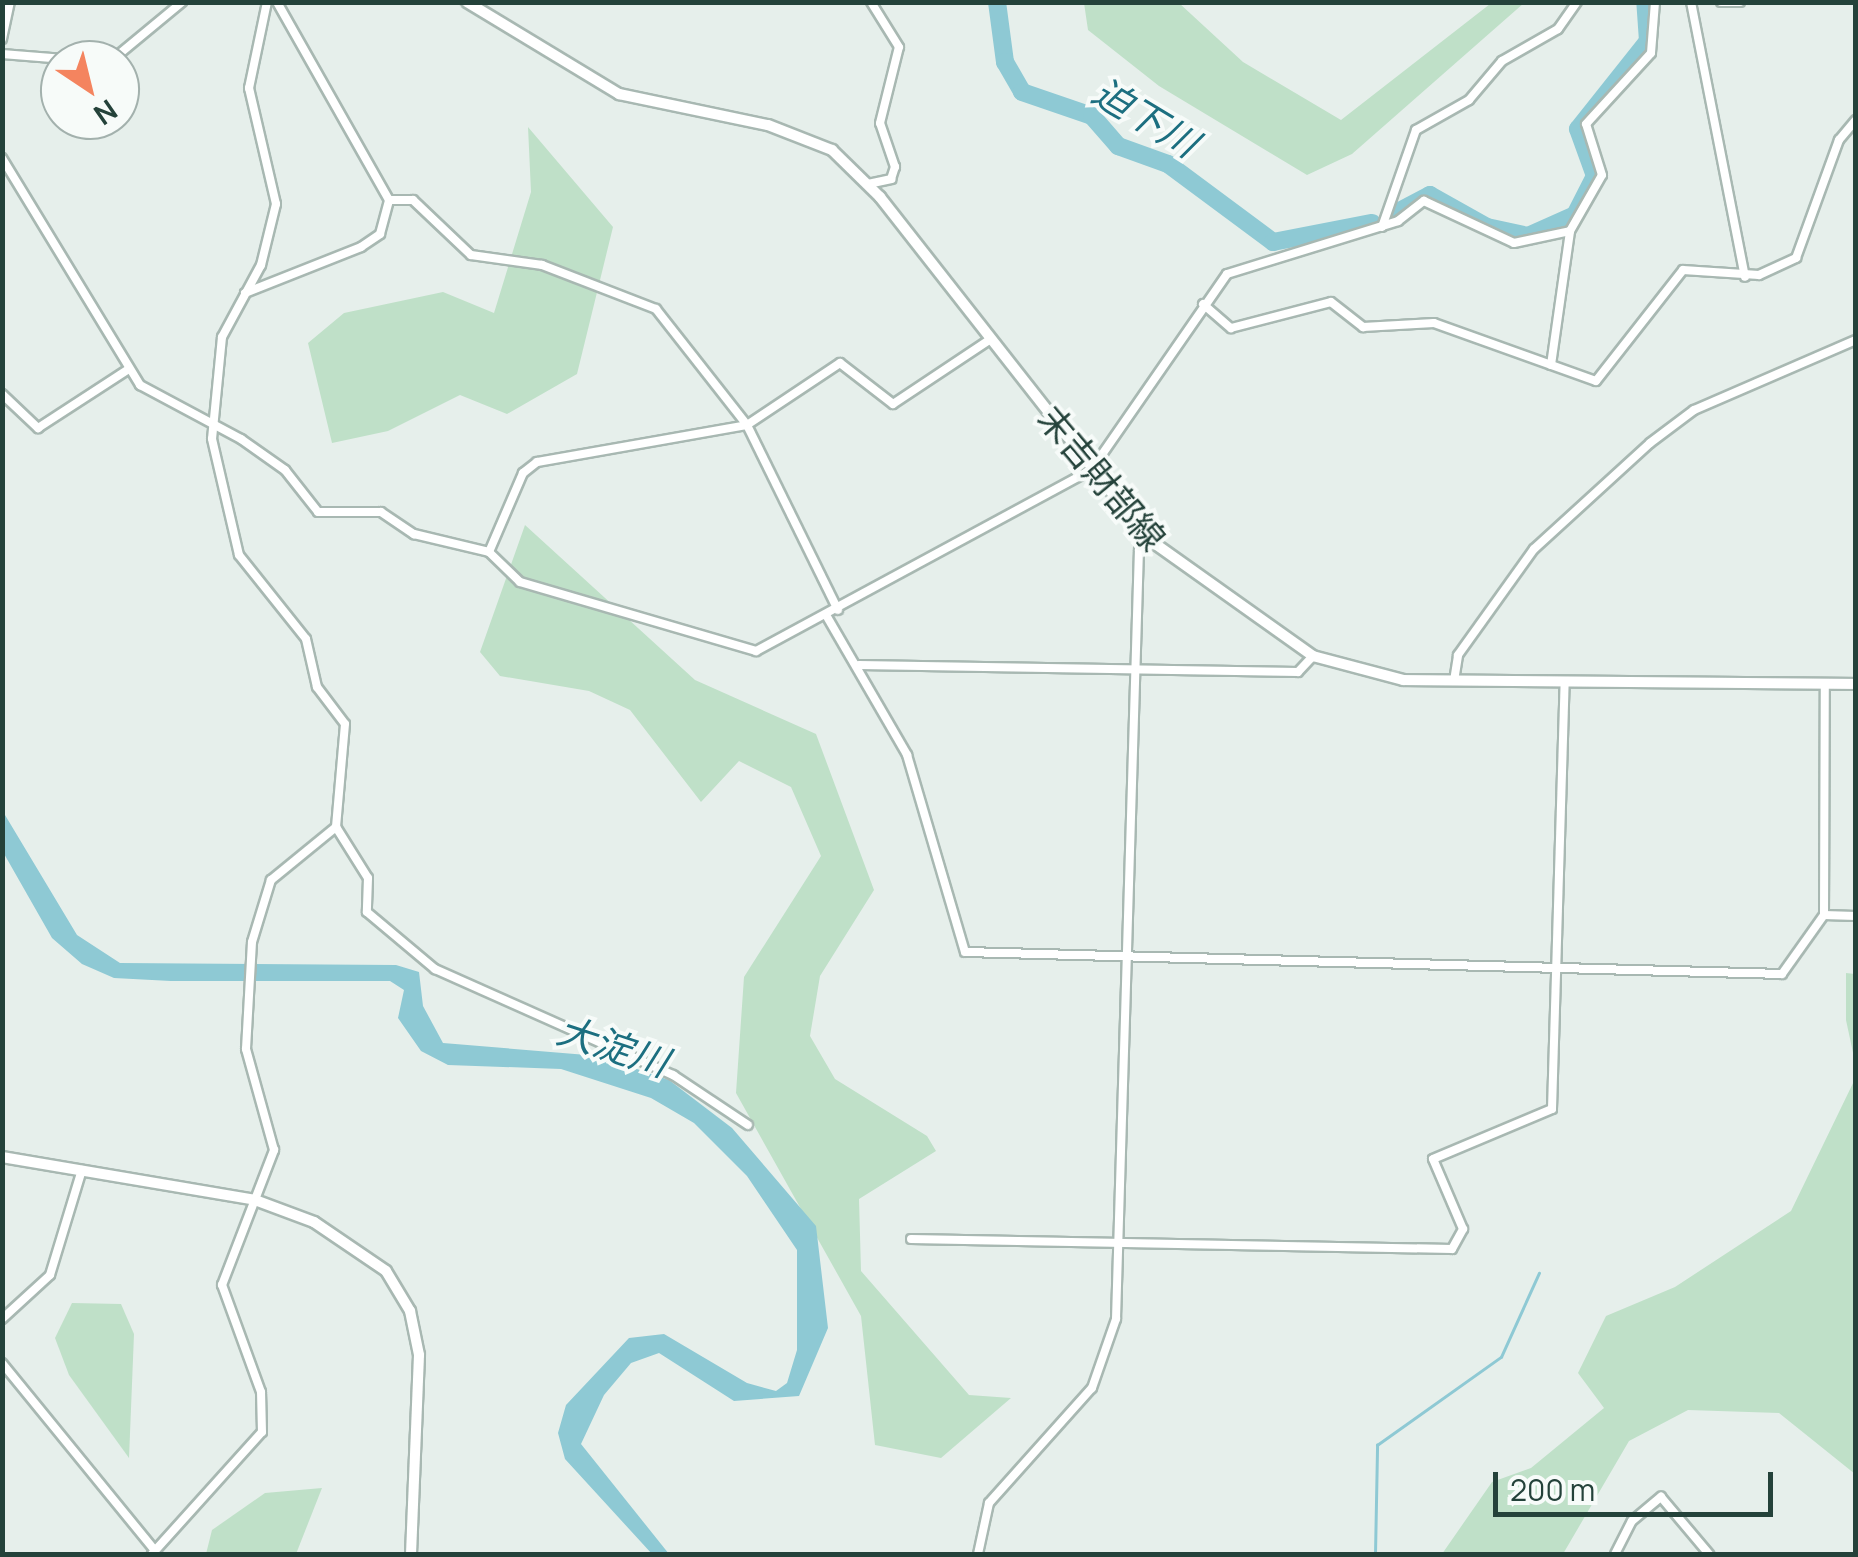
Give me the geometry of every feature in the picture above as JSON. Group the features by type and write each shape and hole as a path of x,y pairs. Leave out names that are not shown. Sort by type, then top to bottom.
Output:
{"main road":[{"name":"末吉財部線","path":"467,2 619,94 794,132 832,150 868,184 1147,538 1314,656 1403,680 1856,684"},
{"path":"2,1157 255,1200 363,1251 410,1312 420,1376 411,1554"}],"street":[{"path":"2,39 10,2"},
{"path":"136,40 182,2"},
{"path":"267,2 249,88 276,204 244,294 222,337 215,428 238,555 306,639 317,687 345,724 336,828 368,878 373,923 435,970 673,1075 748,1125"},
{"path":"244,294 361,248 380,234 389,200 277,2"},
{"path":"868,184 890,179 895,167 880,123 899,46 871,2"},
{"path":"1382,227 1416,130 1469,100 1502,61 1558,28 1577,2"},
{"path":"1551,365 1570,231 1602,175 1586,124 1651,53 1655,2"},
{"path":"1691,2 1744,276"},
{"path":"1721,2 1740,2"},
{"path":"2,54 40,57"},
{"path":"1203,304 1231,328 1331,302 1363,327 1434,323 1596,380 1683,270 1744,276 1796,258 1834,151 1856,120"},
{"path":"2,158 129,369 149,392 285,470 318,512 381,512 414,534 488,552 520,582 738,651 765,650 1092,468 1227,274 1382,227 1424,201 1514,243 1570,231"},
{"path":"389,200 413,200 470,255 542,265 641,298 671,323 747,425 838,610"},
{"path":"488,552 523,473 537,462 647,450 747,425 840,364 880,400 903,401 992,339"},
{"path":"1454,681 1458,656 1534,549 1625,464 1694,410 1856,340"},
{"path":"2,394 38,428 129,369"},
{"path":"978,1554 989,1504 1092,1388 1110,1350 1125,1242 1138,668 1147,538"},
{"path":"826,616 859,665 907,754 962,951 1782,974 1824,915 1825,684"},
{"path":"859,665 1298,672 1314,656"},
{"path":"911,1238 1452,1249 1464,1228 1433,1159 1552,1110 1565,682"},
{"path":"2,1362 40,1420 152,1551 262,1432 261,1392 222,1285 274,1150 246,1049 252,942 271,880 336,828"},
{"path":"1824,915 1856,916"},
{"path":"2,1319 50,1275 82,1170"},
{"path":"1616,1554 1632,1521 1661,1497 1709,1554"}],"green space":[{"path":"1084,3 1179,3 1243,62 1341,120 1490,4 1524,3 1352,154 1307,175 1159,86 1088,30"},
{"path":"528,127 613,227 577,374 507,414 460,395 388,431 332,443 308,343 344,313 443,292 494,313 531,192"},
{"path":"525,525 695,680 816,734 874,890 820,976 810,1036 835,1079 927,1136 936,1151 859,1199 861,1271 969,1395 1011,1398 941,1458 875,1445 861,1316 736,1093 744,977 821,856 791,787 739,761 701,802 630,710 589,691 500,676 480,652"},
{"path":"1846,973 1855,974 1855,1062 1846,1020"},
{"path":"1855,1079 1855,1474 1779,1413 1688,1410 1629,1441 1563,1554 1442,1554 1492,1482 1531,1468 1604,1408 1578,1373 1606,1316 1675,1287 1791,1211"},
{"path":"72,1303 121,1304 134,1334 129,1458 69,1375 55,1338"},
{"path":"322,1488 296,1554 206,1554 212,1530 265,1493"}],"water":[{"path":"2,810 77,935 120,963 396,965 419,972 423,1006 443,1043 599,1056 669,1080 732,1128 816,1226 828,1328 799,1396 734,1401 659,1353 631,1363 604,1395 581,1444 669,1554 652,1554 565,1459 558,1433 566,1405 629,1338 664,1334 747,1383 776,1391 787,1383 797,1350 797,1250 747,1176 694,1123 651,1098 561,1069 448,1065 421,1051 398,1018 404,990 390,981 114,978 82,964 52,938 3,852"}],"waterway":[{"name":"迫下川","path":"997,2 1005,62 1022,92 1092,116 1118,146 1168,164 1273,242 1372,223"},
{"name":"迫下川","path":"1392,215 1430,195 1487,227 1528,236 1575,215 1595,176 1578,129 1648,41 1645,2"},
{"path":"1375,1554 1377,1445 1501,1357 1539,1273"}],"water label":[{"name":"大淀川","path":"613,1046"}]}
